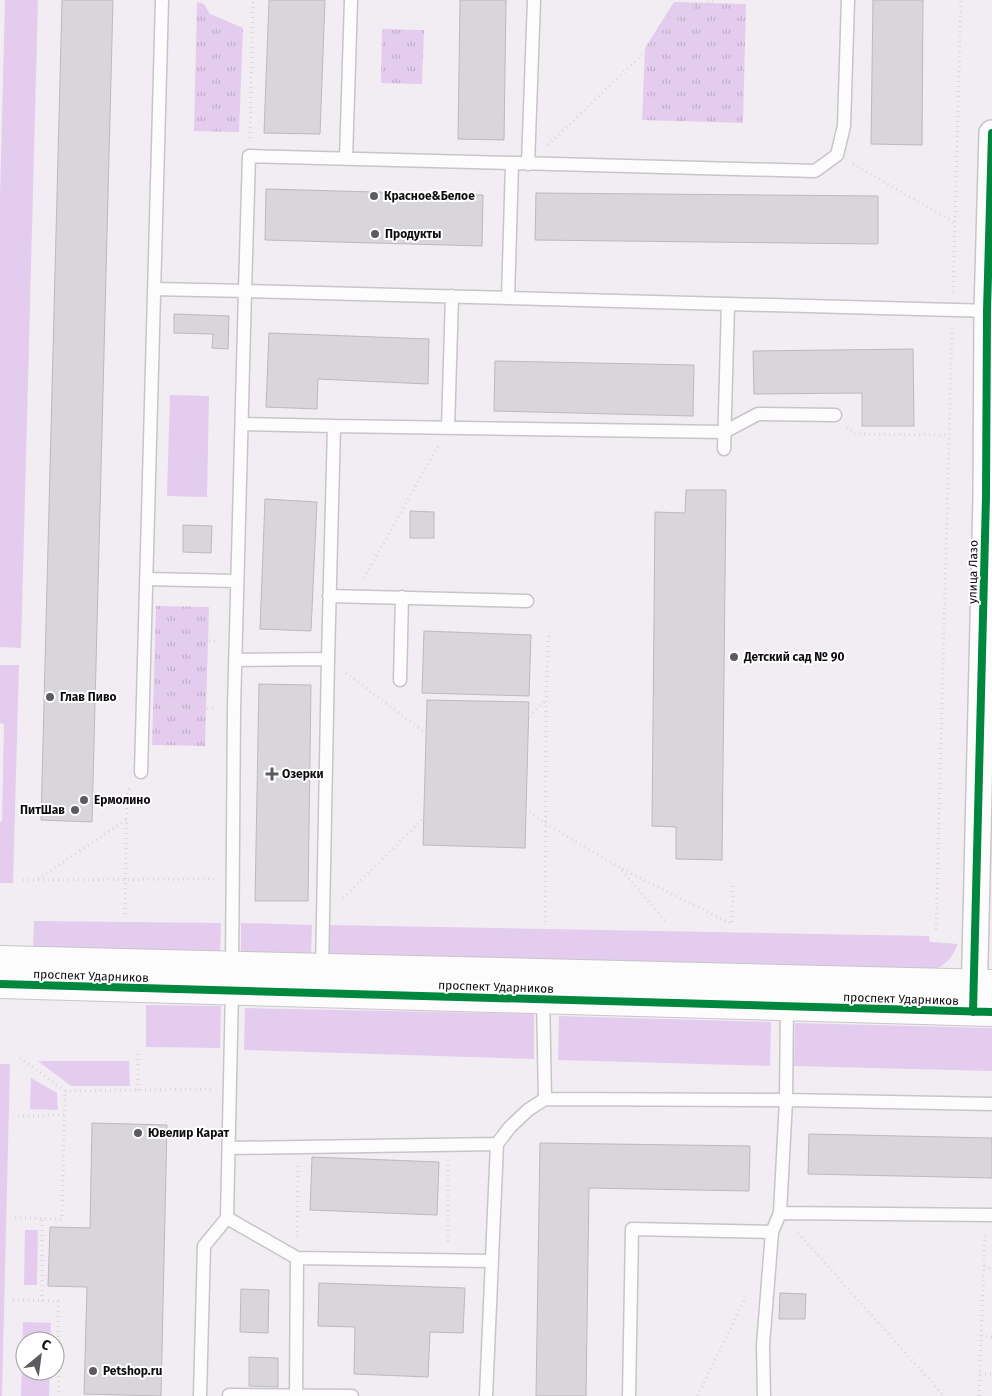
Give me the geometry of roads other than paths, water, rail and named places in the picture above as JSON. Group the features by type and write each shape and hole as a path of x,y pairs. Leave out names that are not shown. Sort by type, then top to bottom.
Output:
{"street":[{"name":"улица Лазо","path":"983,1012 992,133"},
{"name":"проспект Ударников","path":"0,960 232,978 322,981 543,1000 983,1012"},
{"name":"проспект Ударников","path":"322,981 543,973 983,984"},
{"name":"проспект Ударников","path":"0,984 232,978"}],"lane":[{"path":"141,772 162,0"},
{"path":"346,159 350,0"},
{"path":"528,164 534,0"},
{"path":"200,1396 204,1246 227,1218 232,978 235,660 249,156 816,171 837,155 844,126 848,0"},
{"path":"508,298 512,164"},
{"path":"154,289 990,311"},
{"path":"448,428 452,296"},
{"path":"724,449 728,304"},
{"path":"242,424 724,432 758,414 835,415"},
{"path":"322,981 334,426"},
{"path":"146,579 237,580"},
{"path":"330,596 527,601"},
{"path":"400,680 402,597"},
{"path":"235,660 328,659"},
{"path":"543,973 545,1099"},
{"path":"764,1396 763,1345 772,1232 780,1213 786,1100 788,979"},
{"path":"486,1396 497,1144 510,1127 528,1110 545,1099 786,1100 992,1104"},
{"path":"228,1148 497,1144"},
{"path":"780,1213 989,1215"},
{"path":"227,1218 297,1258 491,1261"},
{"path":"629,1396 632,1229 772,1232"},
{"path":"296,1394 297,1258"},
{"path":"229,1396 296,1394 352,1396"}],"place":[{"name":"Красное&Белое","path":"374,196"},
{"name":"Продукты","path":"375,234"},
{"name":"Детский сад № 90","path":"734,657"},
{"name":"Глав Пиво","path":"50,697"},
{"name":"Озерки","path":"272,774"},
{"name":"Ермолино","path":"84,800"},
{"name":"ПитШав","path":"75,810"},
{"name":"Ювелир Карат","path":"138,1133"},
{"name":"Petshop.ru","path":"93,1371"}]}
